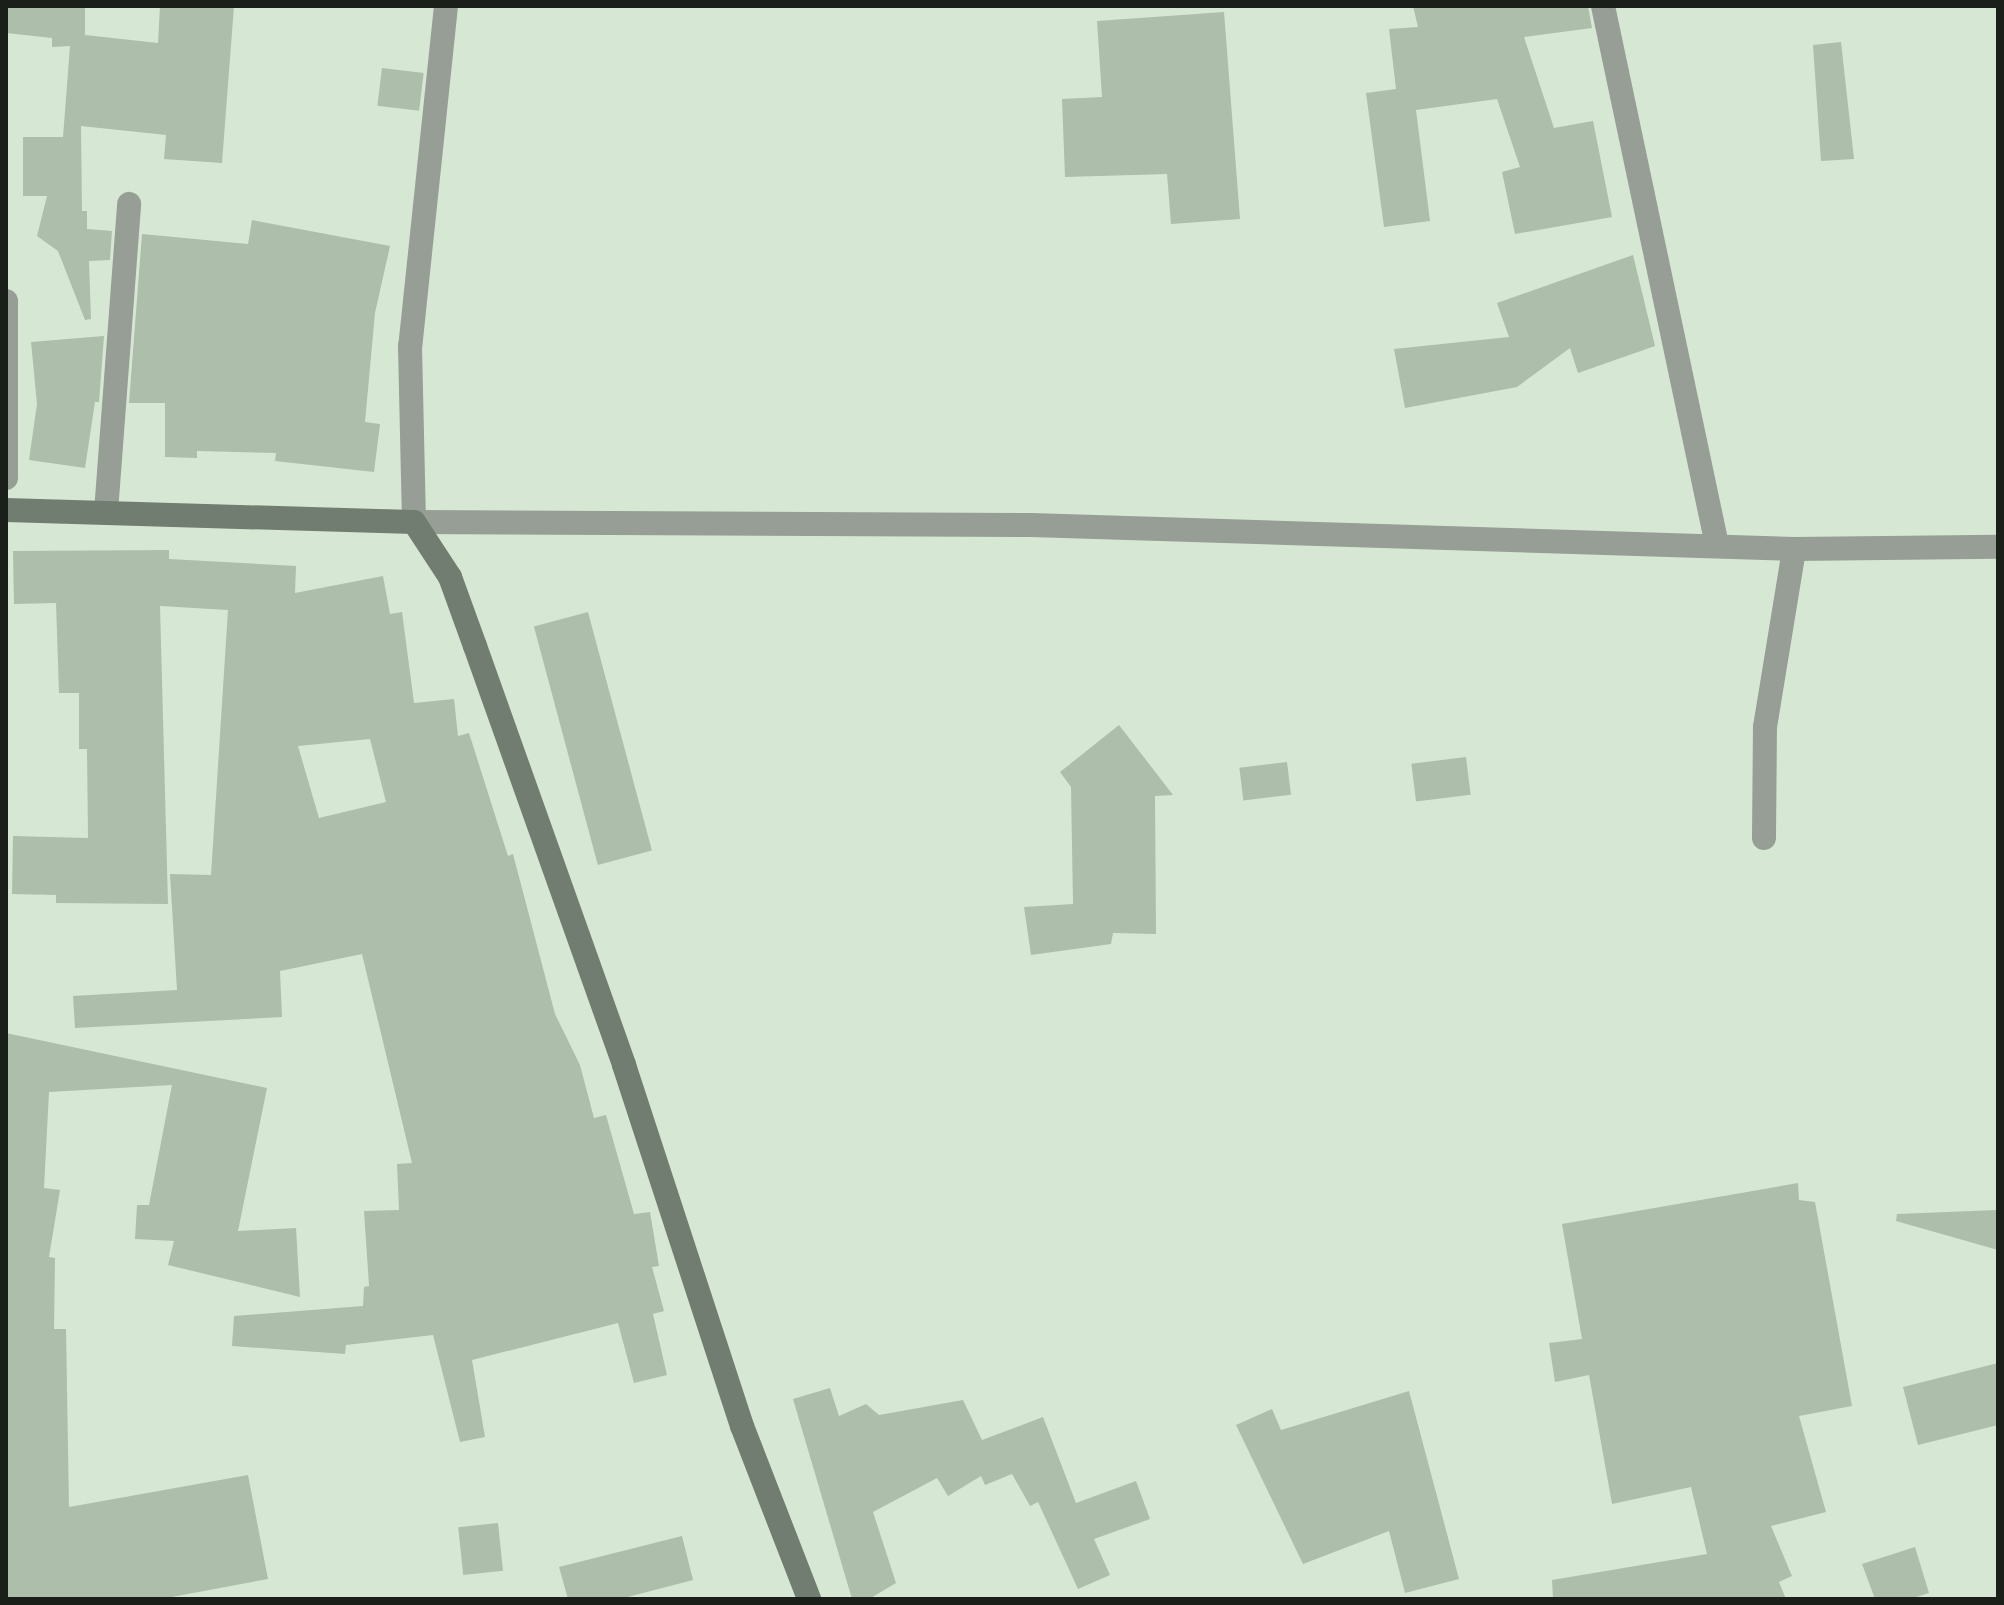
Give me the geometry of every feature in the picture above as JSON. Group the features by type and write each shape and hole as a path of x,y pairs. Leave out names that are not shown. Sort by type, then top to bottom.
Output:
{"street":[{"path":"446,6 410,346 414,522 450,577 624,1065 742,1426 809,1599"},
{"path":"1603,6 1717,545"},
{"path":"106,512 129,204"},
{"path":"6,301 6,478"},
{"path":"6,510 414,522 1031,525 1794,549 1998,547"},
{"path":"1764,838 1765,727 1794,549"}],"building":[{"path":"6,6 85,6 85,35 158,43 160,6 234,6 222,163 164,159 166,135 81,126 82,211 87,211 87,229 112,231 110,260 89,261 91,319 85,320 58,251 37,236 47,196 23,196 23,137 63,137 70,46 52,47 52,38 6,33"},
{"path":"1413,6 1588,6 1592,28 1524,37 1554,128 1593,121 1612,217 1515,234 1502,172 1520,167 1497,99 1416,110 1430,221 1384,227 1366,93 1396,89 1389,29 1418,27"},
{"path":"1224,12 1240,219 1171,224 1167,174 1065,177 1062,99 1102,97 1097,21"},
{"path":"1841,42 1854,159 1821,161 1813,45"},
{"path":"382,68 424,73 419,111 377,106"},
{"path":"252,220 390,246 375,313 365,422 380,424 374,472 275,461 276,453 197,451 197,458 165,457 165,403 129,403 142,234 248,244"},
{"path":"1633,255 1655,346 1578,373 1570,348 1517,387 1405,408 1394,349 1509,337 1497,303"},
{"path":"104,336 99,402 95,402 85,468 29,460 37,404 31,342"},
{"path":"169,550 169,559 296,566 295,593 383,576 390,614 402,612 414,703 454,699 458,736 469,733 508,856 513,854 555,1014 580,1065 594,1118 606,1115 634,1214 650,1212 659,1266 652,1267 664,1311 653,1314 667,1375 634,1383 618,1323 472,1360 485,1437 460,1442 433,1335 346,1345 345,1354 232,1346 234,1316 363,1306 364,1287 369,1286 364,1211 399,1210 397,1164 412,1163 362,954 280,971 282,1017 75,1028 73,996 177,990 170,874 211,875 228,610 160,606 168,904 56,903 56,895 12,894 13,836 88,838 87,749 79,749 79,693 59,693 56,603 14,604 13,551","holes":["370,739 386,802 319,818 298,746"]},
{"path":"588,612 652,851 598,865 534,626"},
{"path":"1119,725 1173,795 1155,796 1156,934 1113,933 1111,944 1031,955 1024,907 1073,904 1071,787 1060,772"},
{"path":"1466,757 1471,795 1416,801 1411,764"},
{"path":"1287,762 1291,795 1243,801 1239,768"},
{"path":"6,1033 267,1088 238,1231 296,1228 300,1297 168,1265 174,1241 135,1239 137,1205 149,1205 172,1085 49,1092 44,1188 60,1190 49,1257 55,1258 54,1329 66,1329 69,1507 248,1475 268,1579 161,1599 6,1599"},
{"path":"1798,1183 1799,1200 1815,1202 1852,1406 1799,1416 1826,1512 1771,1526 1792,1576 1779,1582 1786,1599 1553,1599 1552,1580 1707,1554 1691,1487 1612,1504 1589,1375 1555,1382 1549,1343 1582,1339 1562,1224"},
{"path":"1997,1210 1998,1250 1896,1221 1897,1214"},
{"path":"1998,1363 1998,1425 1918,1445 1903,1387"},
{"path":"830,1388 839,1416 866,1404 879,1415 963,1400 982,1440 1043,1417 1076,1503 1136,1481 1150,1519 1094,1539 1110,1575 1078,1589 1038,1502 1030,1506 1012,1474 985,1485 981,1476 948,1496 937,1478 873,1512 896,1583 869,1599 852,1599 793,1399"},
{"path":"1409,1391 1459,1579 1405,1593 1389,1531 1303,1564 1236,1425 1272,1409 1281,1430"},
{"path":"498,1523 503,1571 463,1575 458,1527"},
{"path":"682,1536 693,1580 620,1599 568,1599 559,1567"},
{"path":"1915,1547 1929,1593 1910,1599 1875,1599 1862,1564"}]}
